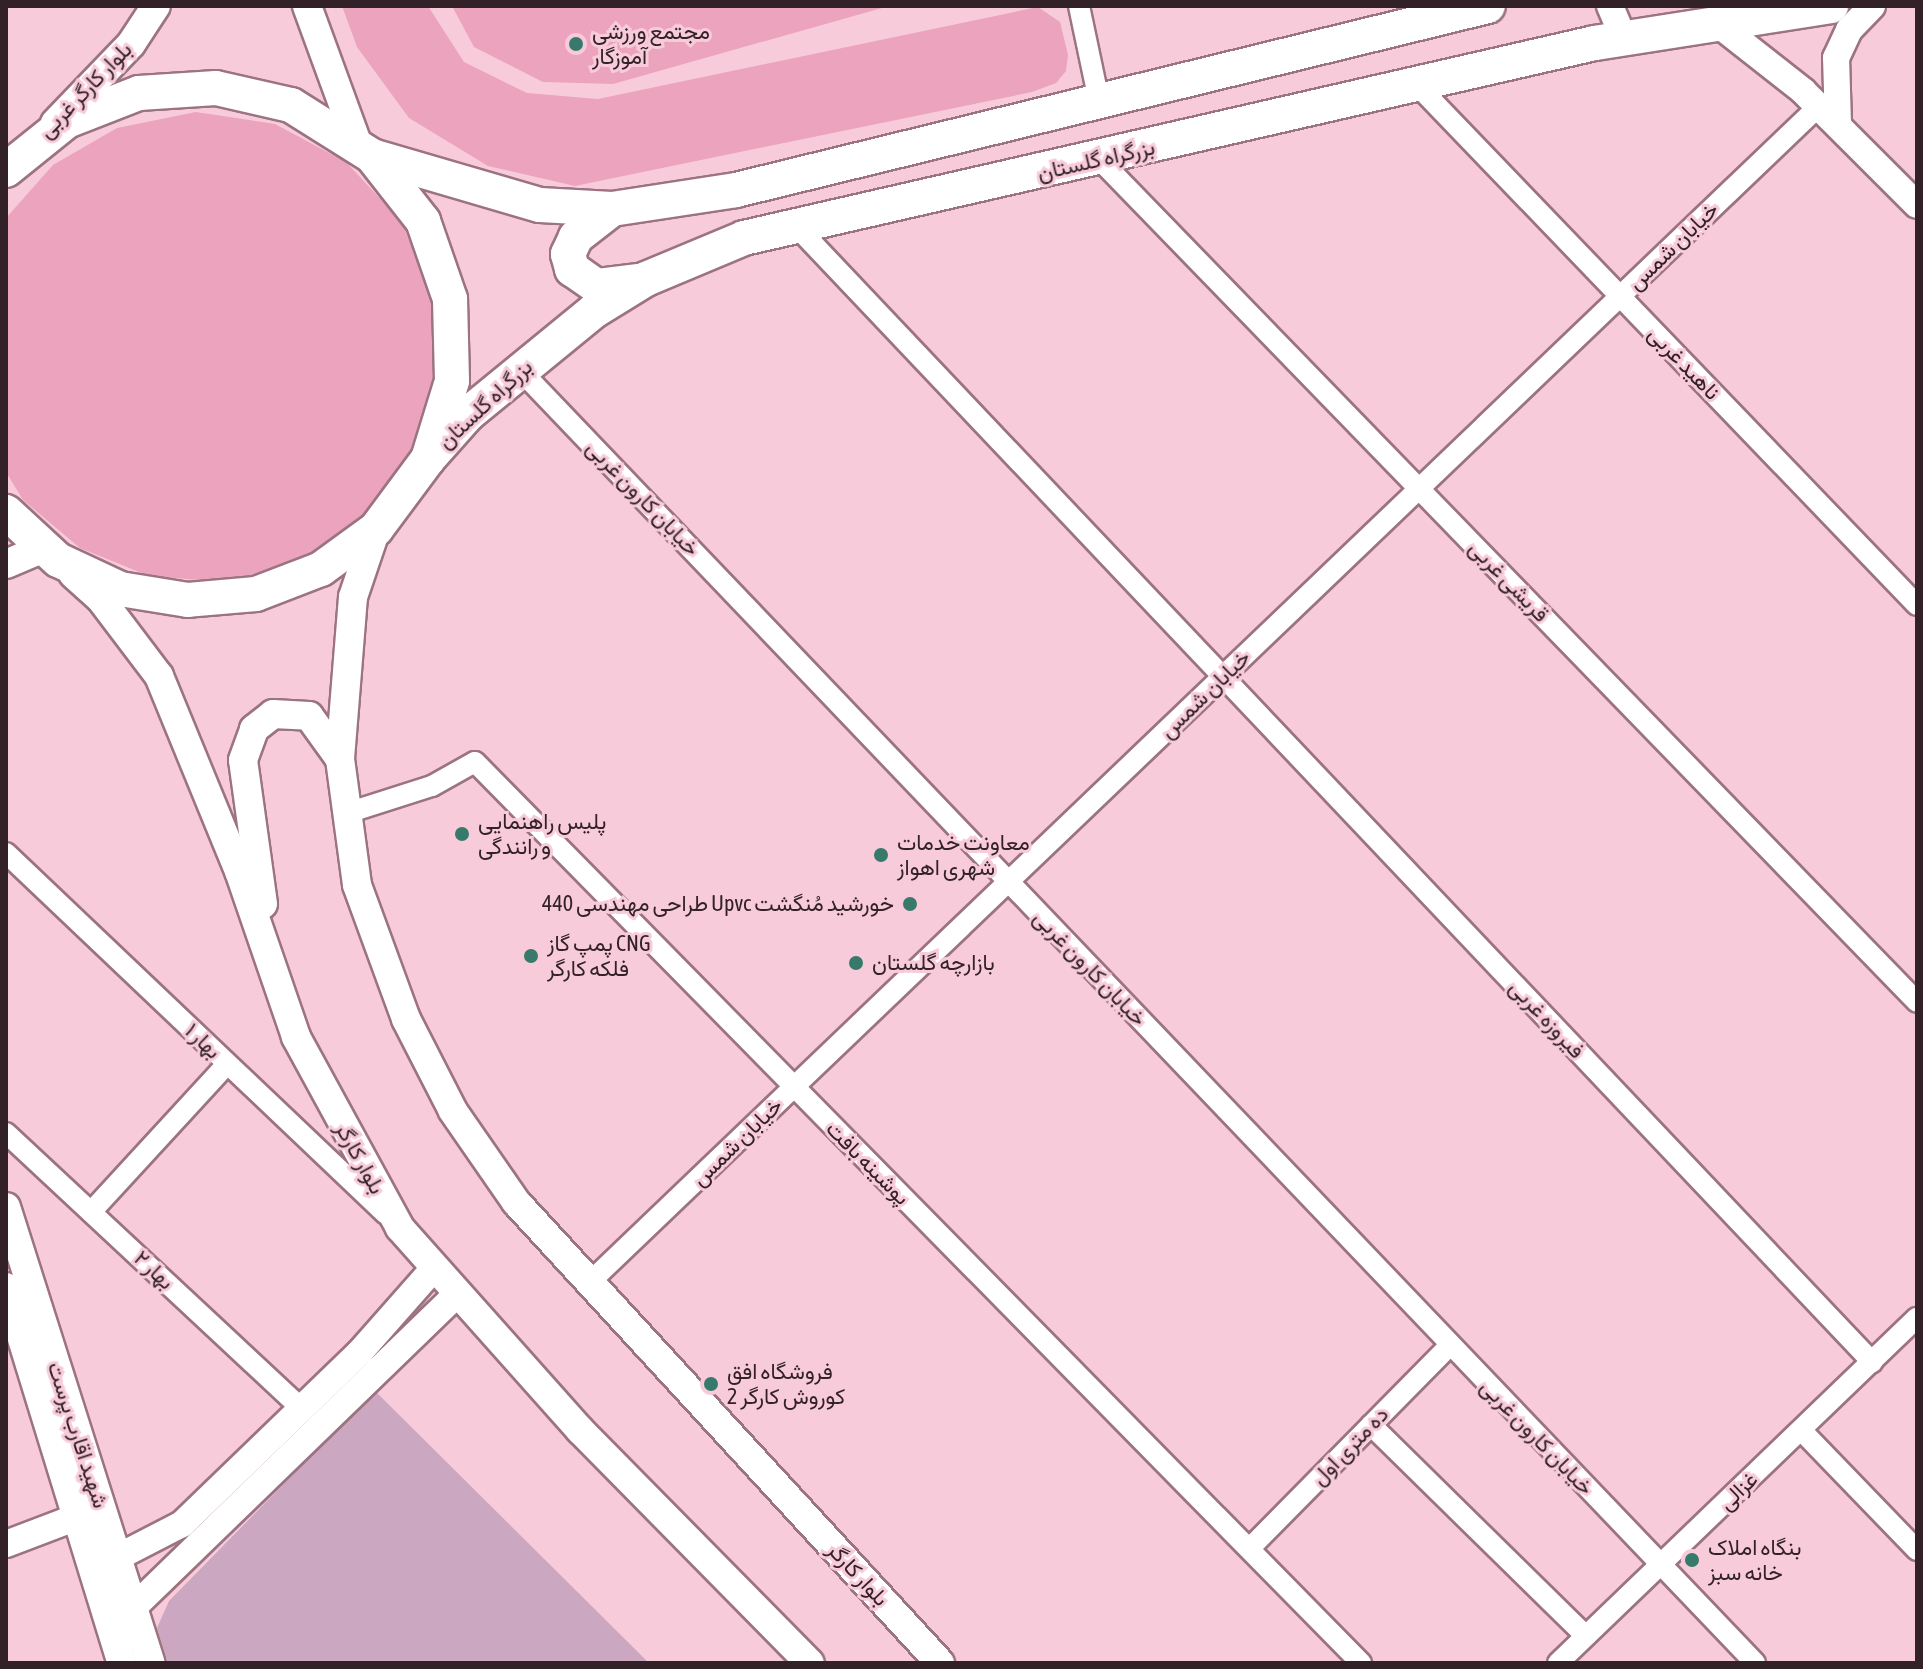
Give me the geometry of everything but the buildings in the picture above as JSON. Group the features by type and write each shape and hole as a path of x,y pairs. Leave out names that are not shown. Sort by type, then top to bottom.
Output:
{"highway":[{"path":"7,170 67,121 139,93 216,88 276,101 365,150 540,205 612,209 736,190 1488,6"},
{"name":"بزرگراه گلستان","path":"428,459 468,414 594,311 646,279 744,238 1418,86 1625,22 1718,24 1831,6"},
{"path":"6,543 50,554 120,589 188,600 243,595 321,569 376,529 428,459 452,381 450,299 423,221 365,150"},
{"path":"612,209 576,237 568,254 572,269 596,286 646,279"},
{"path":"6,512 50,554"}],"main road":[{"name":"بلوار کارگر غربی","path":"7,170 131,44 156,6"},
{"path":"307,6 365,150"},
{"name":"بلوار کارگر","path":"376,529 353,597 340,759 344,814 357,885 378,953 453,1111 516,1202 940,1663"},
{"path":"6,564 50,554"},
{"name":"بلوار کارگر","path":"50,554 100,598 159,676 272,965 296,1037 400,1228 666,1521 810,1663"},
{"path":"272,965 243,760 254,729 273,714 309,716 340,759"},
{"name":"شهید اقارب پرست","path":"6,1207 151,1663"},
{"name":"شهید اقارب پرست","path":"6,1287 122,1663"}],"street":[{"path":"1079,6 1099,101"},
{"path":"1610,6 1625,22"},
{"path":"1838,124 1836,58 1849,30 1872,6"},
{"path":"1718,24 1819,106 1917,205"},
{"name":"ناهید غربی","path":"1418,86 1917,605"},
{"name":"خیابان شمس","path":"590,1282 1819,106"},
{"name":"قریشی غربی","path":"1100,160 1917,1002"},
{"name":"فیروزه غربی","path":"796,226 1872,1362"},
{"name":"خیابان کارون غربی","path":"520,370 1755,1663"},
{"path":"6,551 50,554"},
{"name":"پوشینه بافت","path":"344,814 432,786 475,762 1361,1663"},
{"name":"بهار ۱","path":"6,853 400,1228"},
{"path":"91,1212 227,1064"},
{"name":"بهار ۲","path":"6,1133 301,1408"},
{"path":"118,1557 182,1524 360,1352 435,1267"},
{"path":"134,1607 458,1293"},
{"name":"غزالی","path":"1558,1663 1917,1318"},
{"name":"ده متری اول","path":"1250,1548 1450,1345"},
{"path":"1371,1425 1586,1636"},
{"path":"1801,1430 1917,1550"},
{"path":"6,1544 77,1517"}],"shaded area":[{"path":"342,6 428,6 464,62 527,93 598,99 1038,7 1060,22 1068,55 1066,71 1056,83 1032,92 575,186 488,166 409,118 357,47"},
{"path":"452,6 889,6 613,84 543,82 474,47"},
{"path":"196,112 275,124 346,162 401,221 432,295 437,374 414,451 367,516 301,561 224,582 149,576 80,548 23,500 6,472 6,218 53,165 117,128"}],"place":[{"name":"مجتمع ورزشی آموزگار","path":"576,44"},
{"name":"پلیس راهنمایی و رانندگی","path":"462,834"},
{"name":"معاونت خدمات شهری اهواز","path":"881,855"},
{"name":"طراحی مهندسی 440 Upvc خورشید مُنگشت","path":"910,904"},
{"name":"پمپ گاز CNG فلکه کارگر","path":"531,956"},
{"name":"بازارچه گلستان","path":"856,963"},
{"name":"فروشگاه افق کوروش کارگر 2","path":"711,1384"},
{"name":"بنگاه املاک خانه سبز","path":"1692,1560"}]}
